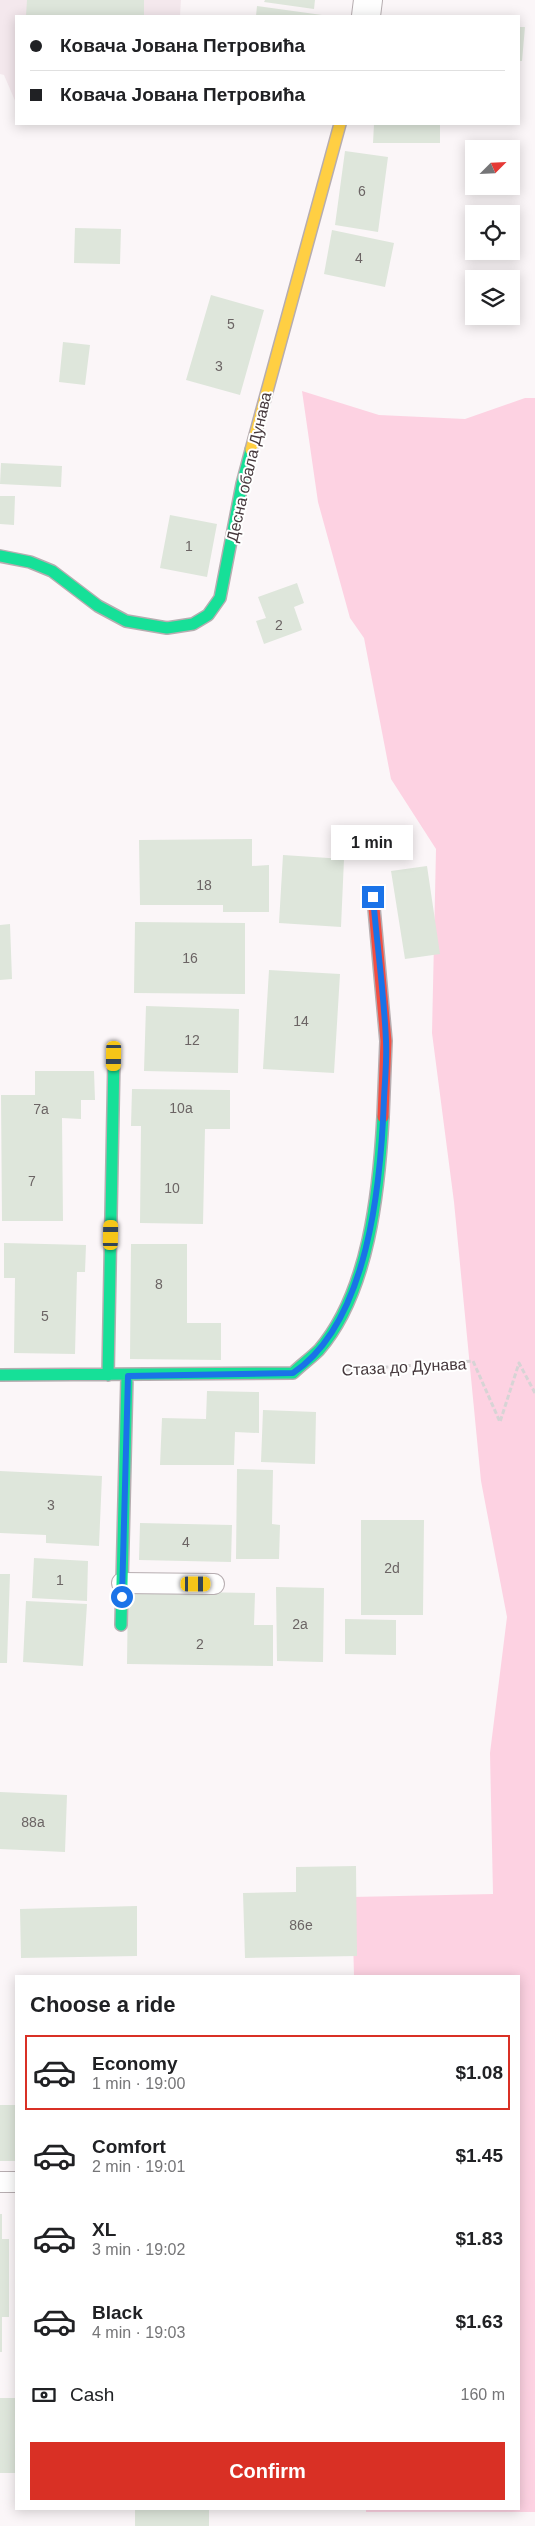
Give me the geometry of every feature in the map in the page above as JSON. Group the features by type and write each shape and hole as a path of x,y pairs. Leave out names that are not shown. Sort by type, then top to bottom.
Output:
{"street":[{"path":"366,15 368,0"},
{"name":"Десна обала Дунава","path":"0,556 39,565 58,575 106,612 134,624 151,627 185,626 202,620 214,610 220,598 242,484 340,125"},
{"path":"0,1375 128,1376 293,1373 310,1362 324,1345 345,1307 360,1268 375,1209 383,1126 386,1042 373,897"},
{"path":"108,1375 114,1056"},
{"path":"121,1625 128,1376"}],"lane":[{"path":"122,1584 214,1584"},
{"path":"0,2182 15,2182"}],"path":[{"name":"Стаза до Дунава","path":"343,1370 472,1361 500,1422 519,1363 535,1393"}],"shaded area":[{"path":"0,0 181,0 180,15 15,15 15,101 4,75 0,74"},
{"path":"302,391 379,415 465,419 525,398 535,398 535,2512 366,2512 366,2510 520,2510 520,1975 354,1975 352,1897 493,1894 490,1753 507,1617 481,1481 454,1202 432,1033 436,849 391,779 364,638 350,618 318,502"}],"building":[{"path":"27,0 144,0 144,15 26,15"},
{"path":"265,0 315,0 314,9 264,2"},
{"path":"257,6 322,15 256,15"},
{"path":"520,27 525,27 522,61 520,61"},
{"path":"374,125 440,125 440,143 373,143"},
{"path":"345,151 388,157 378,232 335,225"},
{"path":"75,228 121,229 120,264 74,263"},
{"path":"332,230 394,243 385,287 324,274"},
{"path":"211,295 264,310 240,395 186,380"},
{"path":"63,342 90,345 85,385 59,382"},
{"path":"1,463 62,466 61,487 0,484"},
{"path":"0,496 15,496 14,525 0,524"},
{"path":"170,515 217,524 207,577 160,568"},
{"path":"297,583 304,603 294,607 302,630 264,644 256,621 266,618 258,597"},
{"path":"252,839 252,866 269,865 269,912 223,912 223,905 140,905 139,840"},
{"path":"283,855 344,859 341,927 279,923"},
{"path":"427,866 440,954 405,959 391,871"},
{"path":"135,922 245,923 245,994 134,993"},
{"path":"10,924 12,979 0,980 0,925"},
{"path":"269,970 340,974 334,1073 263,1069"},
{"path":"146,1006 239,1009 238,1073 144,1071"},
{"path":"35,1071 94,1071 95,1100 81,1100 81,1119 62,1118 63,1221 2,1221 1,1095 35,1095"},
{"path":"132,1089 230,1090 230,1129 205,1129 203,1224 140,1223 141,1126 131,1126"},
{"path":"4,1243 86,1245 85,1272 77,1272 75,1354 14,1353 15,1278 4,1278"},
{"path":"131,1244 187,1244 187,1323 221,1323 221,1360 130,1359"},
{"path":"207,1391 259,1392 259,1433 235,1432 234,1465 160,1465 162,1418 206,1419"},
{"path":"263,1410 316,1412 315,1464 261,1462"},
{"path":"237,1469 273,1470 272,1524 280,1525 279,1559 236,1559"},
{"path":"0,1471 102,1476 99,1546 46,1543 46,1535 0,1533"},
{"path":"361,1520 424,1520 423,1615 361,1615"},
{"path":"140,1523 232,1525 231,1562 139,1560"},
{"path":"34,1558 88,1561 87,1601 32,1598"},
{"path":"0,1574 10,1574 7,1663 0,1663"},
{"path":"276,1587 324,1588 323,1662 277,1661"},
{"path":"128,1591 255,1593 254,1625 273,1625 273,1666 127,1664"},
{"path":"26,1601 87,1604 83,1666 23,1662"},
{"path":"345,1619 396,1620 396,1655 345,1654"},
{"path":"0,1792 67,1795 65,1852 0,1849"},
{"path":"356,1866 357,1956 245,1958 243,1893 296,1892 296,1867"},
{"path":"137,1906 137,1956 21,1958 20,1909"},
{"path":"0,2105 15,2105 15,2161 0,2161"},
{"path":"0,2214 2,2214 2,2239 9,2239 9,2317 2,2317 2,2352 0,2352"},
{"path":"0,2398 15,2398 15,2473 0,2473"},
{"path":"135,2510 209,2510 209,2526 135,2526"}],"traffic: fast":[{"path":"0,556 30,562 52,571 98,606 126,621 167,628 193,624 208,615 220,598 242,484 251,450"},
{"path":"108,1375 114,1056"},
{"path":"0,1375 293,1373 319,1350 336,1326 350,1300 368,1240 374,1208 383,1117"},
{"path":"121,1625 127,1376"}],"traffic: slow":[{"path":"251,450 340,125"}],"traffic: jam":[{"path":"373,897 386,1041 383,1117"}],"route":[{"path":"122,1597 128,1376 293,1373 310,1362 324,1345 345,1307 360,1268 375,1209 383,1126 386,1042 373,897"}]}
